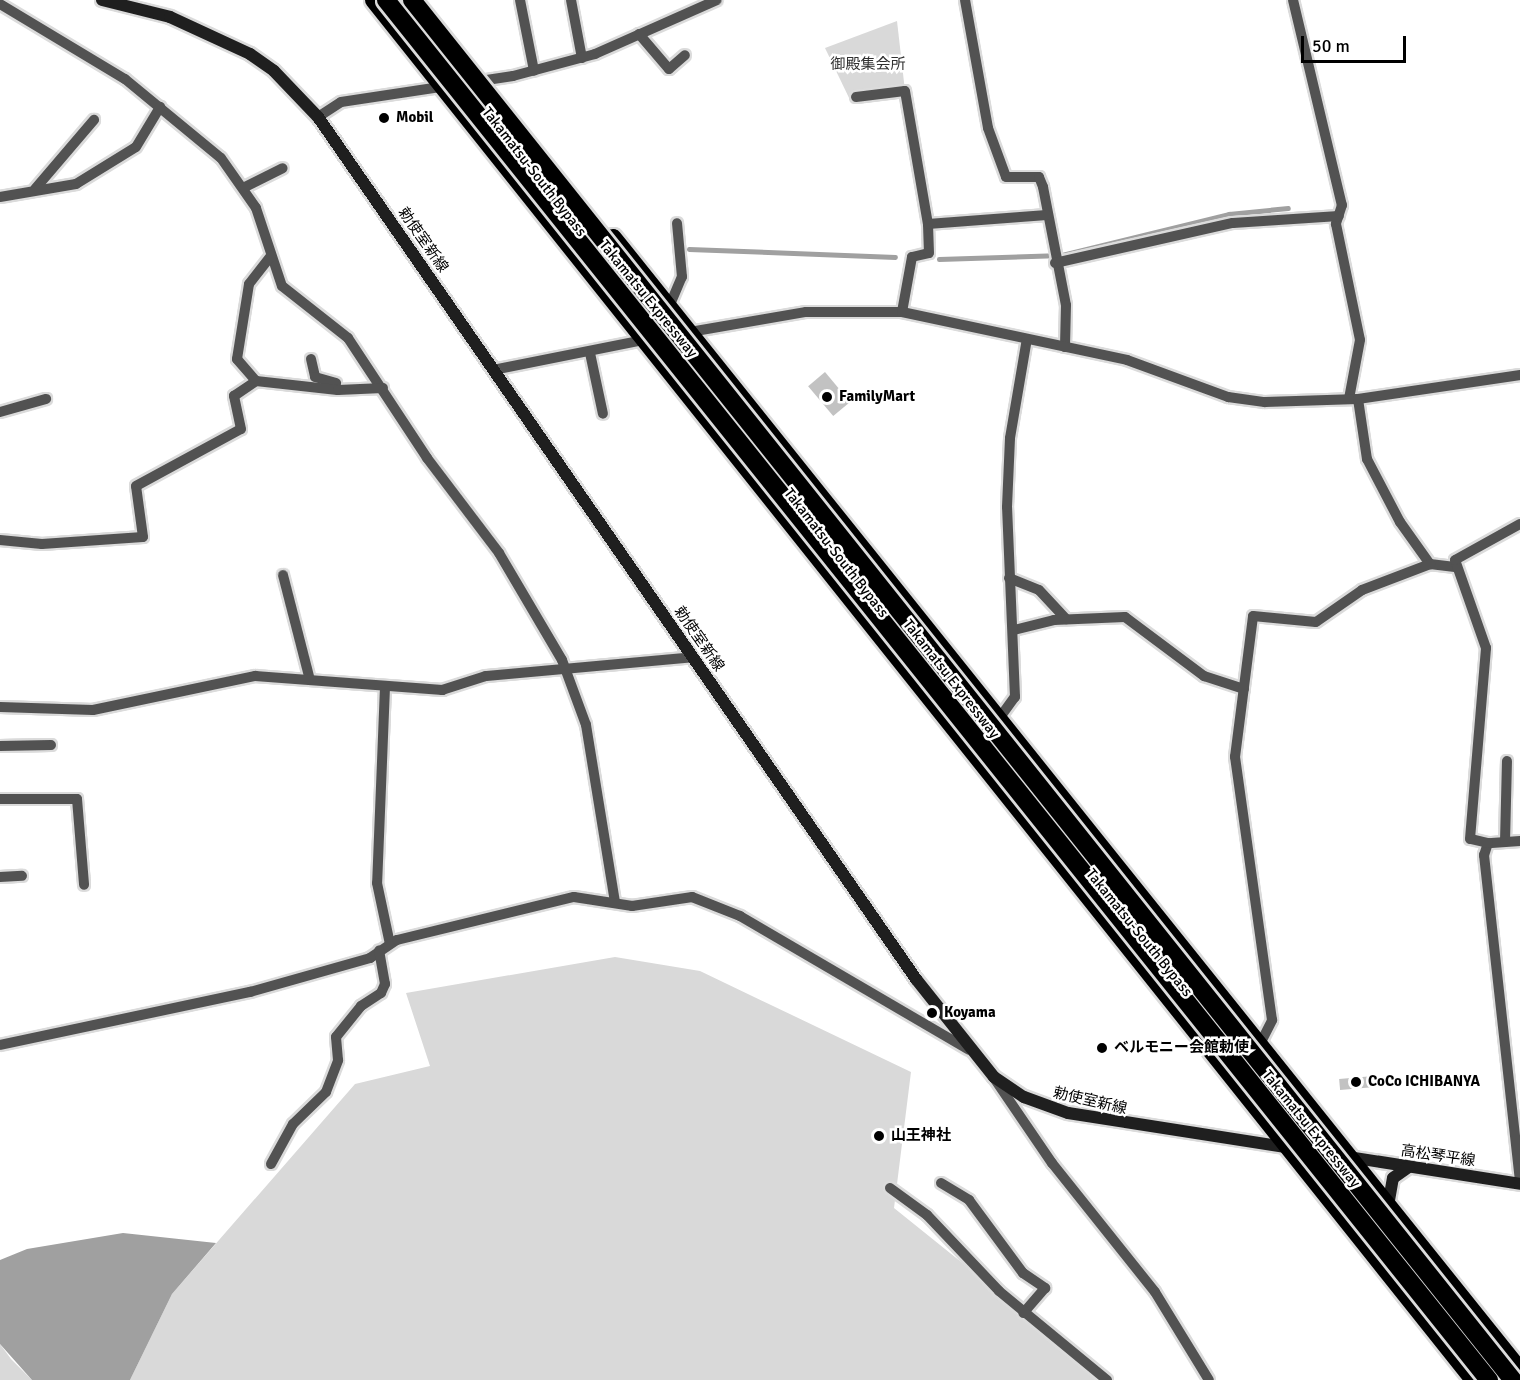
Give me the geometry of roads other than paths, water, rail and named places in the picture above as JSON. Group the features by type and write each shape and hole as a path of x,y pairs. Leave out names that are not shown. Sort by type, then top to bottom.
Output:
{"highway":[{"name":"Takamatsu-South Bypass","path":"374,0 1473,1380"},
{"name":"Takamatsu Expressway","path":"386,0 1489,1380"},
{"name":"Takamatsu Expressway","path":"412,0 1513,1380"},
{"name":"Takamatsu-South Bypass","path":"422,0 1520,1371"}],"main road":[{"name":"勅使室新線","path":"102,0 170,17 250,54 296,91 318,117 969,1050 994,1077 1024,1097 1068,1113 1351,1158"},
{"name":"高松琴平線","path":"1351,1158 1520,1183"},
{"path":"1388,1206 1394,1178 1409,1167"}],"street":[{"path":"520,0 534,71"},
{"path":"571,0 582,58"},
{"path":"318,117 341,102 486,80 534,71 582,58 716,0"},
{"path":"965,0 988,128 1006,177 1039,177 1054,258 1066,305 1065,347"},
{"path":"1293,0 1342,205 1338,216 1360,340 1354,399 1367,459 1430,564"},
{"path":"0,4 116,73 221,158 245,187 271,256 289,294 348,338 427,458 499,553 566,672 586,725 615,902"},
{"path":"639,34 669,69 685,55"},
{"path":"856,97 905,91 928,224 929,253 912,257 902,312"},
{"path":"0,197 35,189 76,184 136,147 160,107"},
{"path":"35,189 94,120"},
{"path":"245,187 283,168"},
{"path":"928,224 1047,215"},
{"path":"1054,258 1233,223 1338,216"},
{"path":"669,307 682,277 677,223"},
{"path":"256,381 237,359 249,284 271,256"},
{"path":"494,370 590,353 644,340 806,312 902,312 1151,367 1243,400 1354,399 1520,375"},
{"path":"998,720 1016,696 1010,578 1010,438 1027,339"},
{"path":"590,353 603,414"},
{"path":"311,359 321,381 380,384"},
{"path":"0,540 42,544 143,537 136,486 241,429 234,396 256,381 338,390 380,384"},
{"path":"0,412 46,399"},
{"path":"1520,524 1455,560 1455,567 1486,648 1474,731 1470,839 1488,843 1520,842"},
{"path":"1260,1044 1272,1020 1235,757 1253,616 1316,622 1362,590 1430,564 1455,567"},
{"path":"283,576 309,676"},
{"path":"1010,578 1039,590 1066,619"},
{"path":"1014,630 1066,619 1125,617 1204,676 1244,689"},
{"path":"0,707 93,710 255,676 309,676 385,687 442,690 486,676 566,672 693,657"},
{"path":"385,687 377,883 390,944"},
{"path":"0,746 51,745"},
{"path":"1505,842 1507,761"},
{"path":"0,799 77,799 84,885"},
{"path":"1488,843 1484,855 1520,1183"},
{"path":"0,877 22,876"},
{"path":"0,1045 250,992 380,951 390,944 574,897 632,906 692,897 716,904 969,1050"},
{"path":"271,1164 293,1124 326,1092 338,1060 336,1037 361,1006 381,993 386,984 380,951"},
{"path":"994,1077 1052,1163 1155,1292 1209,1380"},
{"path":"941,1183 969,1200 1012,1261 1045,1288 1023,1312"},
{"path":"890,1188 927,1215 1023,1312 1107,1380"},
{"path":"1198,1361 1201,1380"}],"waterway":[{"path":"939,259 1062,255 1229,214 1288,208"},
{"path":"689,249 895,257"}],"place":[{"name":"Mobil","path":"384,118"},
{"name":"FamilyMart","path":"827,397"},
{"name":"Koyama","path":"932,1013"},
{"name":"ベルモニー会館勅使","path":"1102,1048"},
{"name":"CoCo ICHIBANYA","path":"1356,1082"},
{"name":"山王神社","path":"879,1136"}],"park label":[{"name":"御殿集会所","path":"868,65"}]}
